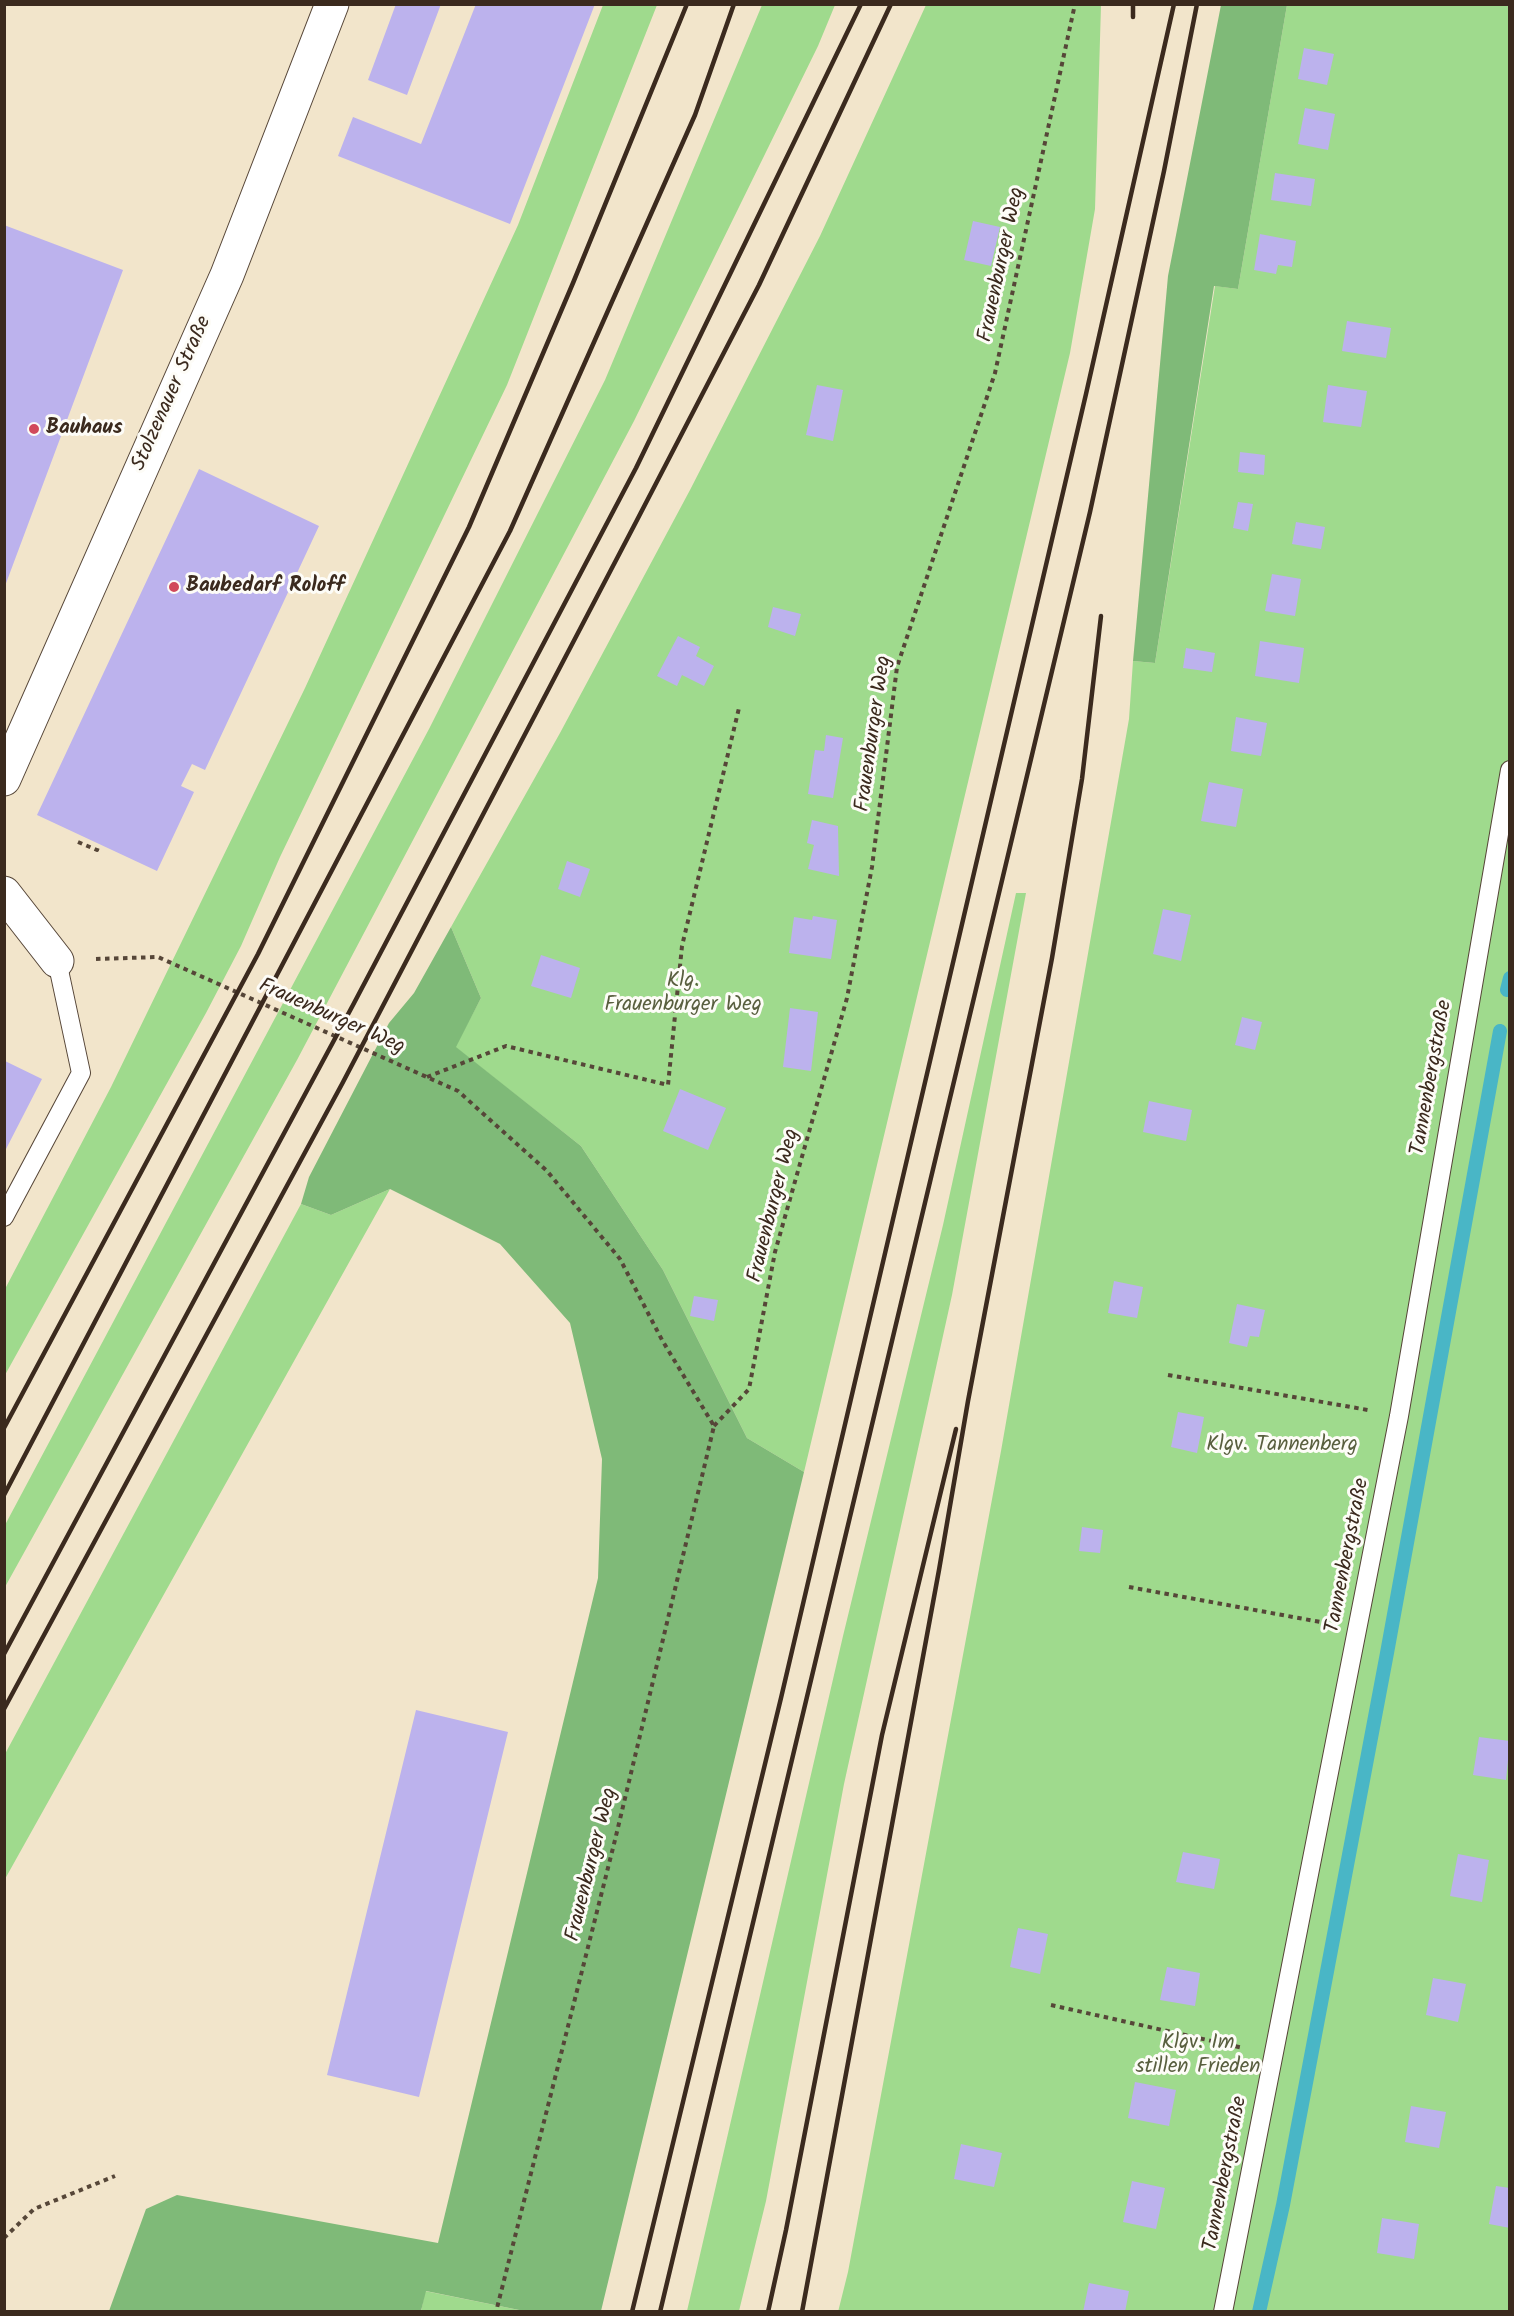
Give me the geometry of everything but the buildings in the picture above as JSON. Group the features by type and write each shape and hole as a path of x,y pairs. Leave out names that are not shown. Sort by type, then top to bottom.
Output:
{"street":[{"name":"Stolzenauer Straße","path":"4,779 227,275 332,4"},
{"path":"4,893 57,960"}],"lane":[{"name":"Tannenbergstraße","path":"1223,2312 1399,1416 1509,770"},
{"path":"4,1217 81,1072 57,960"}],"path":[{"name":"Frauenburger Weg","path":"496,2312 615,1840 714,1426 749,1389 775,1252 847,998 872,867 897,667 995,373 1075,4"},
{"path":"427,1077 506,1046 668,1085 682,946 739,708"},
{"path":"78,842 97,850 99,844"},
{"name":"Frauenburger Weg","path":"57,960 158,957 458,1091 547,1171 620,1258 662,1340 714,1426"},
{"path":"1168,1375 1399,1416"},
{"path":"1129,1587 1357,1629"},
{"path":"1051,2005 1273,2054"},
{"path":"4,2238 34,2209 115,2176"}],"green space":[{"path":"603,5 657,5 507,385 280,857 241,946 5,1375 5,1289 111,1087 305,688 518,225"},
{"path":"762,5 835,5 818,46 634,421 297,1060 5,1587 5,1525 429,729 605,380"},
{"name":"Klg. Frauenburger Weg","path":"926,5 1101,5 1095,209 1070,353 804,1472 747,1438 663,1270 581,1146 455,1047 481,998 451,927 560,733 690,490 820,236"},
{"path":"1221,5 1287,5 1238,289 1214,286 1155,663 1133,661 1168,276"},
{"name":"Klgv. Tannenberg","path":"1287,5 1509,5 1509,2311 838,2312 848,2272 1001,1451 1129,719 1133,661 1155,663 1215,286 1238,289"},
{"path":"1016,893 1026,893 952,1295 844,1784 766,2201 739,2311 687,2311 843,1636 943,1225"},
{"path":"451,927 481,998 456,1047 581,1146 663,1270 747,1438 804,1472 601,2311 524,2311 426,2291 421,2311 109,2311 146,2209 177,2195 438,2243 598,1578 602,1459 570,1323 500,1244 390,1189 331,1215 301,1204 309,1177 389,1023 414,993"},
{"path":"390,1189 5,1879 5,1754 301,1204 331,1215"},
{"path":"425,2291 524,2311 421,2312"}],"waterway":[{"path":"1507,990 1510,978"},
{"path":"1259,2312 1283,2205 1387,1653 1500,1031"}],"railway":[{"path":"4,1428 258,954 469,527 573,283 687,4"},
{"path":"4,1495 510,531 695,115 734,4"},
{"path":"4,1654 353,1005 636,468 861,4"},
{"path":"4,1709 342,1084 636,522 759,285 891,4"},
{"path":"1133,4 1133,17"},
{"path":"632,2312 781,1698 1086,394 1174,4"},
{"path":"660,2312 1090,512 1164,171 1197,4"},
{"path":"802,2312 968,1401 1052,958 1082,779 1101,616"},
{"path":"768,2312 882,1735 956,1429"}],"place":[{"name":"Bauhaus","path":"34,429"},
{"name":"Baubedarf Roloff","path":"174,587"}],"park label":[{"name":"Klgv. Im stillen Frieden","path":"1198,2056"}]}
